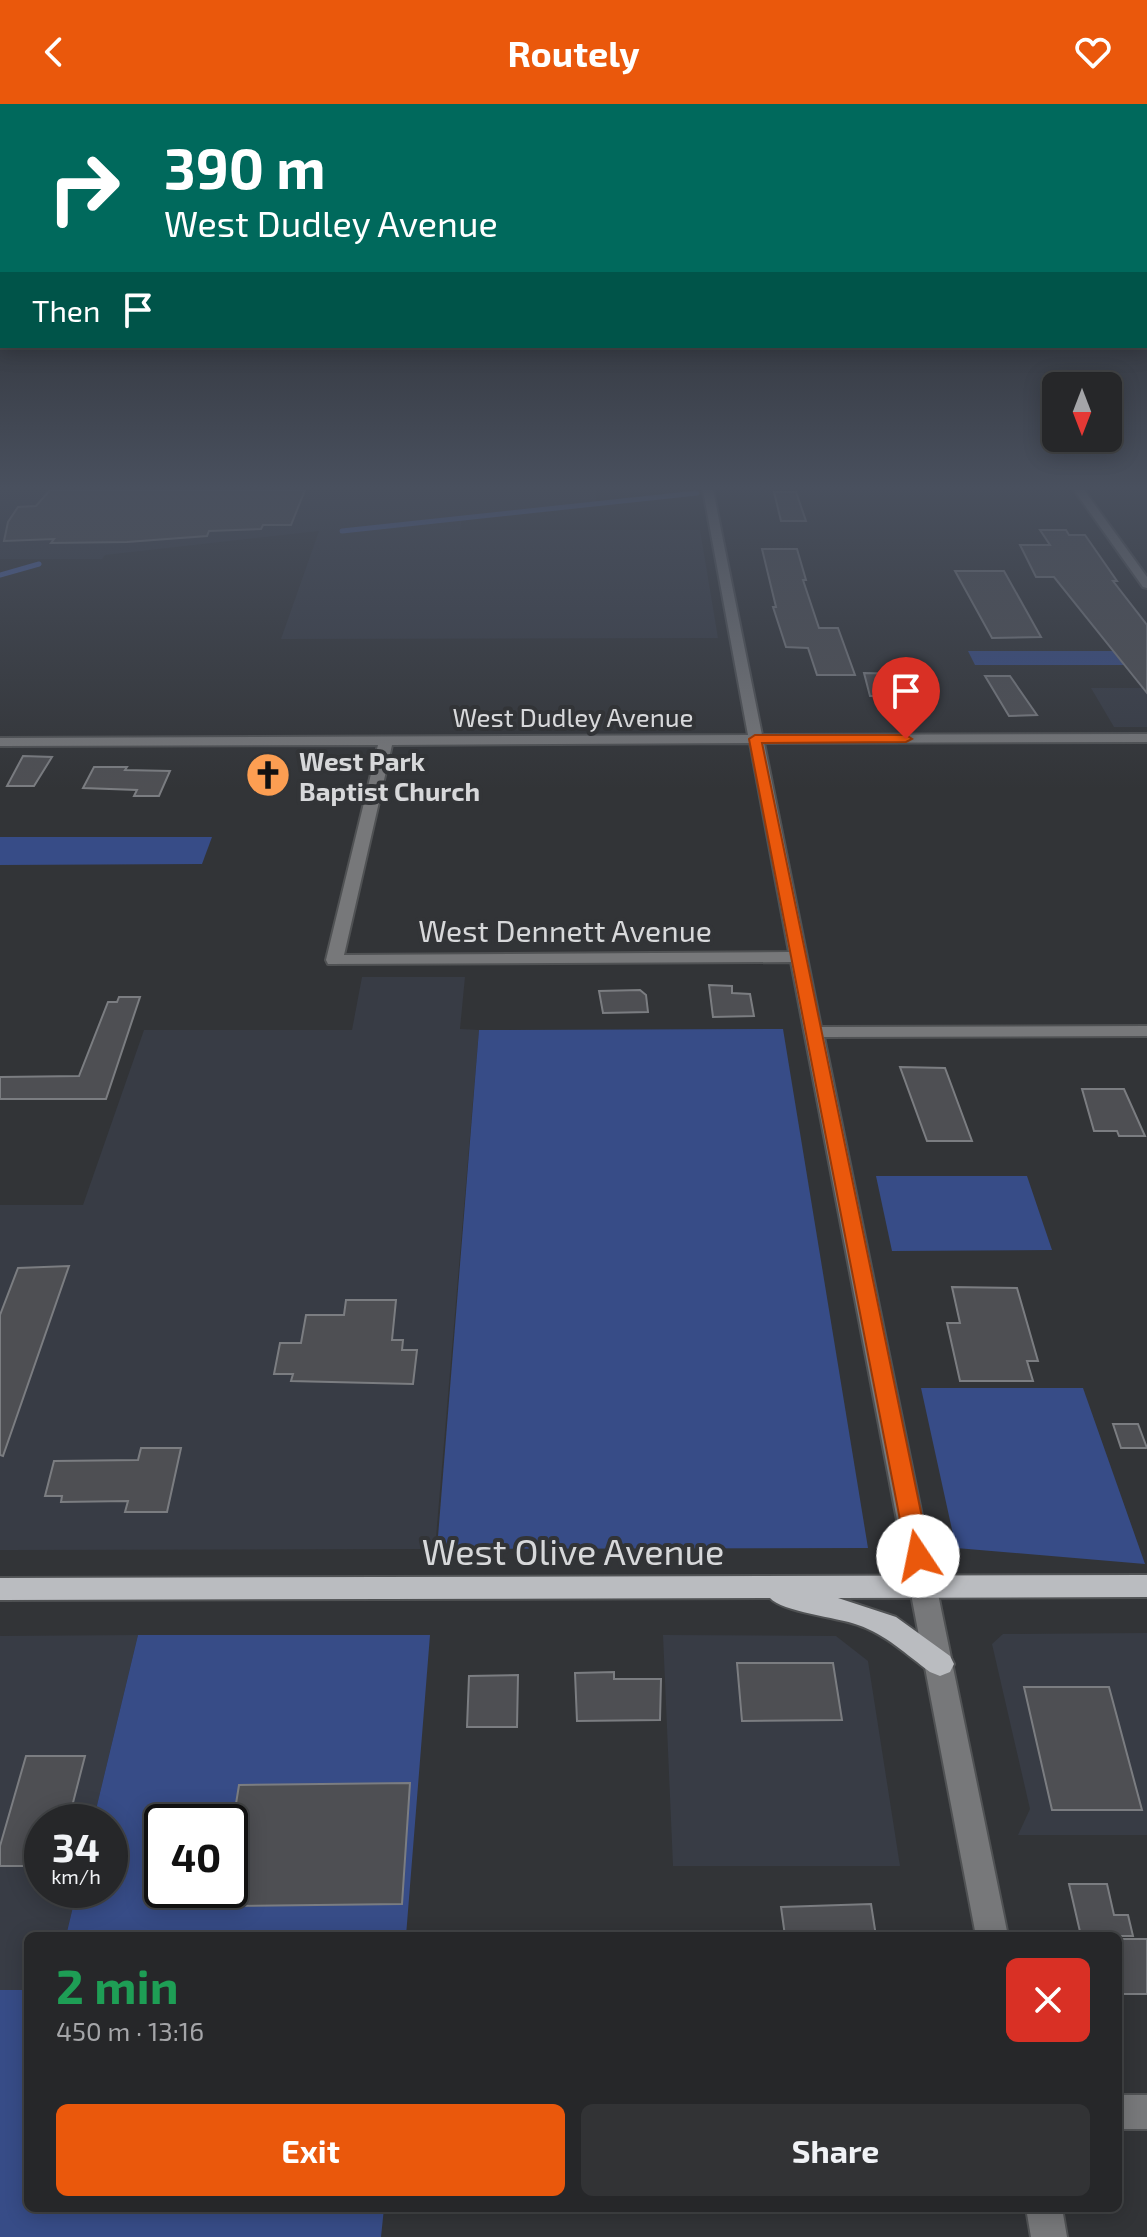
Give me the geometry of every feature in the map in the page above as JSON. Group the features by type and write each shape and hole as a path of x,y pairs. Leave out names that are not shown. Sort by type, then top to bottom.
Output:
{"main road":[{"path":"750,1586 860,1614 887,1625 940,1664"},
{"name":"West Olive Avenue","path":"0,1589 1147,1586"}],"street":[{"path":"727,590 991,1932"},
{"name":"West Dudley Avenue","path":"0,742 1147,738"},
{"name":"West Dennett Avenue","path":"386,740 334,960 797,957"},
{"path":"812,1032 1147,1031"},
{"path":"1122,2112 1147,2112"},
{"path":"1045,2212 1049,2237"}],"shaded area":[{"path":"298,590 710,590 718,638 281,639"},
{"path":"968,651 1147,651 1147,665 975,665"},
{"path":"1091,688 1147,688 1147,727 1114,727"},
{"path":"0,837 212,837 202,864 0,865"},
{"path":"362,977 465,977 460,1029 479,1030 435,1549 0,1550 0,1205 83,1205 144,1030 352,1030"},
{"path":"783,1029 868,1548 437,1549 479,1030"},
{"path":"876,1176 1027,1176 1052,1250 892,1251"},
{"path":"921,1388 1083,1388 1145,1564 956,1548"},
{"path":"1147,1633 1147,1835 1018,1835 1030,1809 992,1644 1003,1634"},
{"path":"138,1635 97,1804 24,1804 24,1908 73,1908 67,1932 24,1932 24,1990 0,1990 0,1636"},
{"path":"138,1635 430,1635 406,1932 67,1932 73,1908 128,1908 128,1804 97,1804"},
{"path":"663,1635 836,1636 868,1661 900,1866 673,1866"},
{"path":"0,1990 24,1990 24,2212 384,2212 381,2237 0,2237"}],"building":[{"path":"772,590 806,590 819,628 838,628 855,675 817,675 808,648 786,647 773,607 776,607"},
{"path":"965,590 1014,590 1041,637 992,638"},
{"path":"1064,590 1120,590 1147,625 1147,693"},
{"path":"864,673 906,674 914,696 870,696"},
{"path":"985,676 1010,676 1037,715 1009,716"},
{"path":"23,756 52,757 34,786 7,786"},
{"path":"94,767 170,771 159,796 134,796 137,790 83,788"},
{"path":"709,985 732,986 732,993 750,994 754,1016 713,1017"},
{"path":"640,990 646,995 648,1012 603,1013 599,991"},
{"path":"119,997 140,997 106,1099 0,1099 0,1077 79,1076 108,1002 117,1002"},
{"path":"900,1067 945,1068 972,1141 927,1141"},
{"path":"1082,1089 1124,1089 1145,1136 1119,1136 1117,1131 1094,1131"},
{"path":"69,1266 3,1456 0,1455 0,1315 18,1268"},
{"path":"952,1287 1017,1288 1038,1361 1027,1361 1033,1381 960,1381 947,1323 960,1323"},
{"path":"346,1300 396,1300 392,1340 403,1340 402,1350 417,1350 413,1384 291,1381 293,1374 274,1374 280,1343 301,1343 306,1315 344,1315"},
{"path":"1113,1424 1138,1424 1147,1448 1121,1448"},
{"path":"141,1448 181,1448 167,1512 125,1512 128,1501 61,1502 62,1496 45,1496 54,1461 138,1460"},
{"path":"737,1663 833,1663 842,1720 742,1721"},
{"path":"614,1672 614,1679 661,1679 660,1720 577,1721 575,1673"},
{"path":"518,1675 517,1727 467,1727 469,1676"},
{"path":"1024,1687 1109,1687 1142,1810 1052,1810"},
{"path":"26,1756 85,1756 73,1804 24,1804 24,1866 0,1866 0,1846"},
{"path":"410,1783 402,1904 248,1906 248,1804 236,1804 239,1785"},
{"path":"1069,1884 1107,1884 1114,1915 1128,1915 1133,1936 1122,1936 1122,1932 1080,1932"},
{"path":"871,1904 875,1932 784,1932 781,1907"},
{"path":"1122,1939 1147,1939 1147,1994 1122,1994"}],"place":[{"name":"West Park Baptist Church","path":"268,775"}],"route":[{"path":"906,739 755,739 918,1556"}]}
